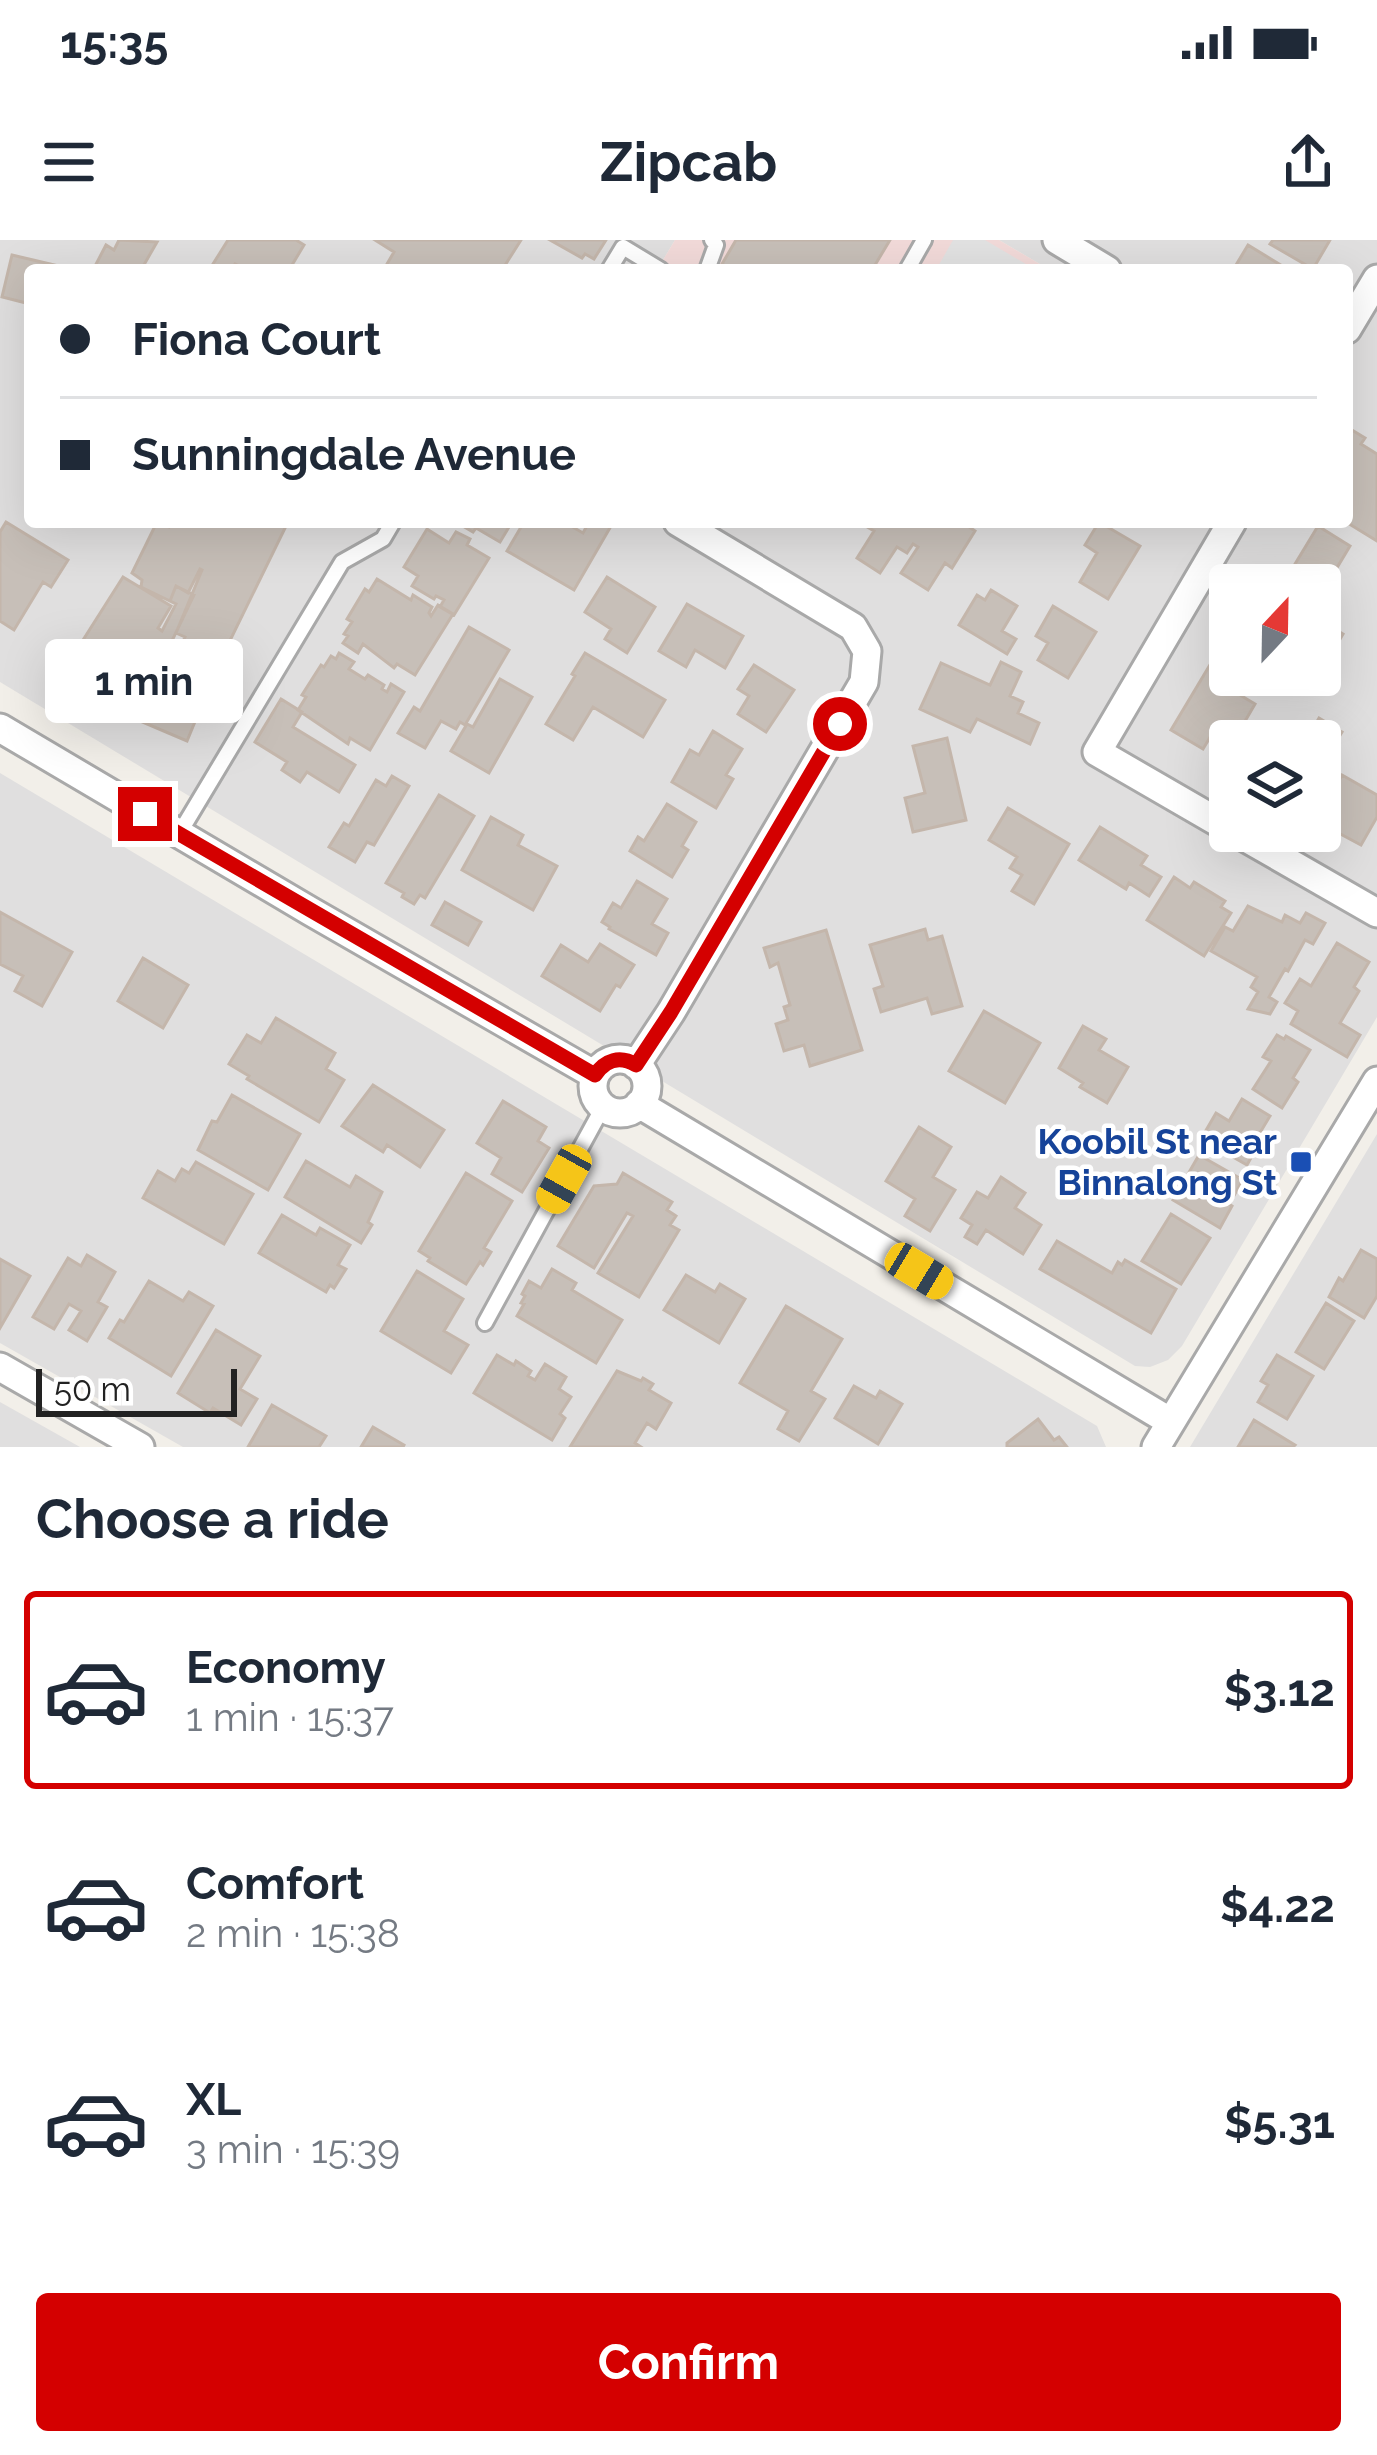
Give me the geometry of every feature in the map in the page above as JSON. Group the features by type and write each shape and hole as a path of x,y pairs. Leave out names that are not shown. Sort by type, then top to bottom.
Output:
{"street":[{"path":"1057,240 1097,264"},
{"path":"1353,318 1377,279"},
{"path":"636,1065 864,682 867,651 854,627 688,528"},
{"path":"1209,817 1096,752 1228,528"},
{"path":"0,728 595,1075"},
{"path":"1270,852 1377,914"},
{"path":"622,1059 642,1070 646,1094 622,1113 603,1107 593,1092 595,1075 611,1060 622,1059"},
{"path":"1156,1447 1377,1081"},
{"path":"639,1104 1171,1422"},
{"path":"0,1367 140,1447"}],"lane":[{"path":"613,264 623,247 651,264"},
{"path":"179,834 342,562 383,539 389,528"},
{"path":"485,1323 603,1107"}],"shaded area":[{"path":"0,240 675,240 661,264 24,264 24,528 1353,528 1353,264 1040,264 999,240 1377,240 1377,1017 1182,1346 1168,1360 1150,1367 1135,1366 0,682"},
{"path":"675,240 999,240 1040,264 661,264"},
{"path":"953,240 985,240 1026,264 939,264"},
{"path":"0,773 1097,1426 1106,1447 183,1447 0,1343"},
{"path":"1377,1134 1377,1447 1190,1447"},
{"path":"0,1402 80,1447 0,1447"}],"building":[{"path":"119,240 157,242 144,264 96,264 106,245 114,250"},
{"path":"228,240 296,240 304,245 293,264 213,264"},
{"path":"375,240 521,240 506,264 387,264 394,252"},
{"path":"550,240 606,240 594,259 585,254 582,258"},
{"path":"736,240 890,240 876,264 722,264"},
{"path":"1273,240 1330,240 1316,264 1304,264 1270,244"},
{"path":"1248,245 1279,264 1237,264"},
{"path":"12,255 50,264 24,264 24,302 2,297"},
{"path":"1353,431 1365,438 1361,444 1377,454 1377,541 1353,526"},
{"path":"6,522 68,560 51,587 43,582 14,630 0,621 0,532"},
{"path":"154,528 285,528 220,661 182,644 185,637 176,633 202,570 188,593 176,586 170,601 141,587 142,580 132,573"},
{"path":"476,528 508,528 500,542"},
{"path":"520,528 574,528 583,533 586,528 610,528 574,590 507,551"},
{"path":"869,528 975,531 952,568 945,563 928,590 901,573 918,547 913,544 907,553 897,547 880,573 857,558 874,531"},
{"path":"1095,528 1109,528 1140,546 1108,599 1080,582 1097,553 1085,545"},
{"path":"1317,528 1350,546 1339,564 1295,564"},
{"path":"427,529 449,543 456,532 489,558 454,615 440,607 444,600 412,586 418,576 404,567"},
{"path":"123,577 171,606 158,628 162,631 176,604 170,601 176,586 194,595 157,672 164,675 179,643 220,661 187,741 126,715 143,686 139,683 131,696 121,691 114,701 64,670"},
{"path":"607,577 655,607 627,653 605,639 611,629 585,612"},
{"path":"377,579 432,607 431,616 438,605 453,614 415,675 397,664 394,668 363,644 358,653 343,643 352,622 347,619"},
{"path":"991,590 1017,606 1002,631 1016,639 1007,654 959,625 977,595 985,600"},
{"path":"687,604 743,636 725,668 695,650 686,667 659,651"},
{"path":"1053,606 1096,632 1068,678 1038,660 1048,643 1036,636"},
{"path":"469,627 509,650 465,725 460,722 456,729 441,721 425,748 398,733 414,707 420,711"},
{"path":"339,653 354,662 349,669 365,679 368,675 387,692 391,684 404,692 370,750 350,738 348,744 298,710 321,665"},
{"path":"585,653 665,700 643,737 593,707 573,740 546,724"},
{"path":"1001,662 1021,672 1010,696 1023,702 1018,713 1039,723 1030,744 977,719 970,732 920,709 941,663 990,685"},
{"path":"754,665 794,690 766,732 738,714 749,696 738,689"},
{"path":"1209,666 1209,696 1242,696 1255,704 1246,720 1209,720 1209,739 1203,749 1171,730"},
{"path":"500,679 532,697 489,773 451,751 467,724 473,727"},
{"path":"281,699 302,712 293,727 355,765 339,792 307,772 300,782 282,770 287,762 255,742"},
{"path":"713,731 742,749 726,775 733,779 716,808 672,782 690,750 699,755"},
{"path":"947,738 966,820 913,832 905,798 925,793 913,746"},
{"path":"392,776 409,786 374,845 367,842 355,862 329,847 344,823 349,826 376,780 386,786"},
{"path":"1341,777 1377,795 1377,817 1361,845 1341,834"},
{"path":"439,795 474,816 425,898 420,895 414,904 386,883"},
{"path":"667,804 696,822 682,846 688,850 672,877 630,851 638,837 644,841"},
{"path":"1008,808 1069,844 1034,904 1012,891 1022,875 1010,868 1017,857 989,840"},
{"path":"491,817 523,835 518,845 557,866 533,910 462,870"},
{"path":"1100,827 1147,856 1141,865 1161,877 1149,896 1129,883 1126,889 1079,860"},
{"path":"1174,877 1190,888 1194,882 1225,901 1221,907 1231,913 1204,956 1147,920"},
{"path":"637,881 667,899 652,924 668,933 656,955 602,922 613,903 621,908"},
{"path":"445,902 481,922 468,945 432,925"},
{"path":"1248,906 1282,922 1285,915 1300,923 1306,913 1325,923 1313,944 1305,940 1288,971 1285,969 1269,997 1277,1002 1270,1014 1248,1009 1258,992 1251,987 1257,977 1211,951 1225,927 1233,931"},
{"path":"0,912 72,952 42,1006 15,991 23,976 0,964"},
{"path":"925,929 928,940 942,936 962,1006 932,1014 927,998 881,1012 874,989 883,986 870,945"},
{"path":"826,930 862,1050 810,1066 804,1045 784,1051 776,1024 788,1020 784,1007 790,1005 778,963 770,967 764,948"},
{"path":"1337,943 1369,962 1340,1023 1360,1035 1347,1057 1291,1024 1298,1011 1285,1003 1300,979 1311,986"},
{"path":"600,944 634,965 600,1011 542,976 561,945 588,962"},
{"path":"143,958 188,985 163,1028 118,1001"},
{"path":"984,1011 1040,1043 1005,1103 949,1071"},
{"path":"276,1018 335,1053 326,1069 344,1080 319,1122 229,1064 247,1035 261,1043"},
{"path":"1083,1026 1106,1039 1099,1050 1128,1067 1107,1103 1059,1068"},
{"path":"1277,1035 1310,1050 1282,1108 1253,1089 1271,1061 1263,1057"},
{"path":"373,1085 444,1130 420,1167 387,1145 383,1152 342,1126"},
{"path":"232,1095 300,1134 268,1190 198,1150"},
{"path":"1242,1099 1270,1116 1247,1165 1201,1139 1216,1113 1229,1121"},
{"path":"503,1101 546,1127 538,1141 549,1148 522,1192 492,1174 501,1158 477,1143"},
{"path":"919,1127 951,1147 933,1177 955,1190 930,1231 905,1216 915,1199 886,1181"},
{"path":"1199,1155 1243,1180 1220,1228 1173,1200"},
{"path":"306,1161 350,1187 356,1176 382,1192 361,1243 285,1197"},
{"path":"196,1162 253,1194 224,1244 143,1198 158,1171 175,1181 182,1169 189,1173"},
{"path":"466,1173 512,1201 484,1248 491,1252 466,1284 419,1251"},
{"path":"623,1173 672,1202 667,1210 676,1216 670,1225 679,1230 639,1297 598,1273 633,1216 627,1213 594,1268 558,1246 594,1186 617,1184"},
{"path":"1001,1177 1025,1193 1015,1208 1041,1225 1023,1254 986,1230 977,1244 965,1237 972,1225 961,1218 977,1192 988,1198"},
{"path":"1171,1214 1210,1238 1181,1284 1142,1261"},
{"path":"282,1215 316,1235 320,1228 350,1245 338,1265 346,1269 334,1288 330,1285 326,1292 259,1253"},
{"path":"1057,1241 1112,1273 1125,1260 1176,1289 1151,1333 1040,1269"},
{"path":"1361,1250 1377,1259 1377,1296 1364,1318 1329,1297"},
{"path":"87,1255 115,1272 98,1302 107,1307 87,1341 69,1330 81,1311 69,1304 54,1329 33,1317 68,1258 81,1266"},
{"path":"0,1259 30,1276 0,1328"},
{"path":"552,1269 576,1283 572,1290 622,1320 596,1363 517,1316 529,1281 541,1288"},
{"path":"417,1271 463,1299 444,1331 468,1345 451,1373 381,1331"},
{"path":"686,1275 715,1292 720,1284 745,1299 719,1343 664,1310"},
{"path":"149,1281 183,1301 189,1292 213,1306 171,1376 109,1338"},
{"path":"1326,1303 1354,1321 1324,1369 1296,1352"},
{"path":"786,1306 842,1339 811,1391 825,1399 799,1441 778,1429 788,1411 740,1383"},
{"path":"216,1330 260,1356 240,1389 257,1399 241,1425 178,1393"},
{"path":"497,1355 514,1365 516,1361 535,1380 545,1364 566,1377 559,1389 571,1397 552,1440 474,1393"},
{"path":"1277,1355 1313,1376 1287,1419 1258,1402 1268,1385 1261,1381"},
{"path":"617,1371 643,1378 653,1384 649,1390 671,1403 656,1429 647,1423 635,1443 641,1447 570,1447"},
{"path":"854,1386 876,1398 880,1391 902,1404 878,1444 835,1418"},
{"path":"272,1405 326,1436 319,1447 248,1447"},
{"path":"1038,1419 1054,1440 1059,1437 1067,1447 1007,1447 1007,1443"},
{"path":"1254,1420 1295,1445 1238,1447"},
{"path":"373,1427 404,1445 403,1447 361,1447"}],"place":[{"name":"Koobil St near Binnalong St","path":"1301,1162"}],"route":[{"path":"145,814 595,1075 611,1060 636,1065 840,724"}]}
